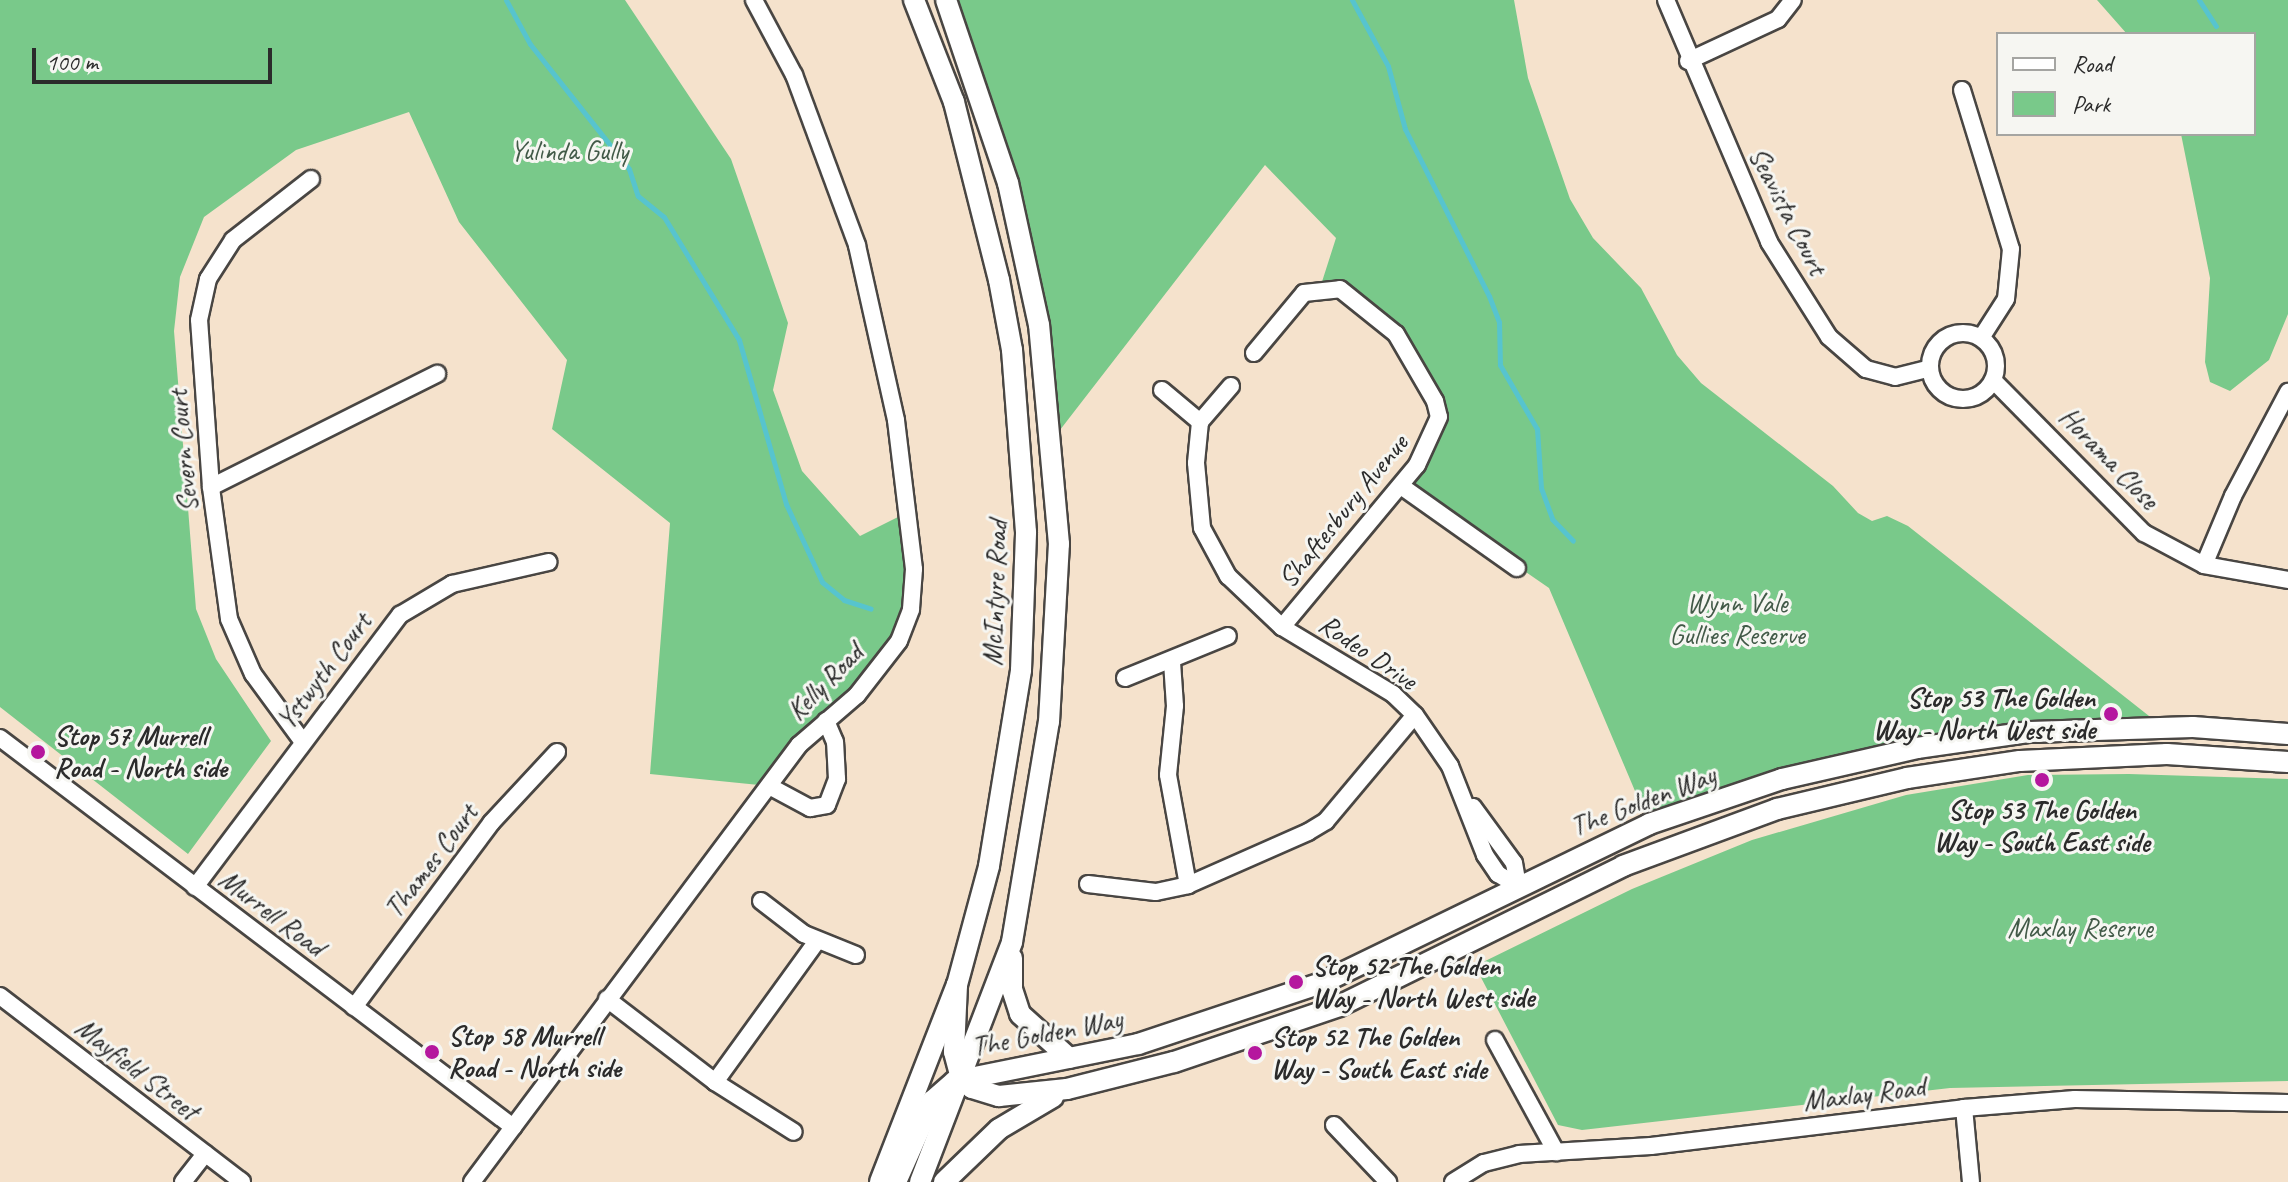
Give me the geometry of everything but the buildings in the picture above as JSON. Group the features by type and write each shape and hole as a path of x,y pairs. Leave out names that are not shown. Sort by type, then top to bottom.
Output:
{"main road":[{"name":"McIntyre Road","path":"880,1182 957,985 989,866 1014,729 1023,622 1024,473 1012,350 999,280 954,102 914,0"},
{"path":"946,0 982,97 1011,198 1039,325 1056,472 1059,544 1049,722 1012,942 1012,989 1020,1014 1040,1037 1069,1058"},
{"name":"The Golden Way","path":"961,1078 1069,1058 1180,1032 1324,982 1649,824 1782,779 1877,755 2066,730 2193,727 2288,734"},
{"name":"The Golden Way","path":"961,1078 972,1088 999,1096 1067,1089 1174,1062 1339,1006 1652,853 1752,816 1938,772 2109,754 2288,762"},
{"path":"1493,932 1518,886 1568,893"},
{"path":"920,1182 1012,942"},
{"path":"957,985 954,1052 961,1078"},
{"path":"896,1182 932,1101 961,1078"},
{"path":"944,1182 999,1129 1067,1089"}],"street":[{"name":"Kelly Road","path":"472,1182 808,734 857,695 899,641 913,601 913,554 896,420 857,245 794,75 754,0"},
{"name":"Seavista Court","path":"1666,0 1688,61 1769,242 1829,337 1866,369 1895,377 1928,369"},
{"path":"1688,61 1778,19 1793,0"},
{"path":"1962,90 2011,249 2006,299 1981,338"},
{"name":"Severn Court","path":"303,742 249,667 229,619 211,487 199,334 208,279 246,227 311,179"},
{"name":"Shaftesbury Avenue","path":"1254,353 1304,293 1340,289 1367,306 1396,334 1439,417 1428,450 1282,627"},
{"path":"1960,332 1981,338 1996,364 1993,380 1965,400 1940,392 1928,369 1936,344 1960,332"},
{"path":"211,487 437,374"},
{"name":"Horama Close","path":"1993,380 2120,513 2144,533 2204,565 2288,580"},
{"path":"1162,390 1200,422 1231,386"},
{"path":"2204,565 2233,496 2288,392"},
{"name":"Rodeo Drive","path":"1200,422 1196,463 1202,528 1228,576 1282,627 1393,694 1415,715 1434,738 1469,803 1514,863 1518,886"},
{"path":"1401,486 1517,568"},
{"name":"Ystwyth Court","path":"195,887 382,634 407,610 452,584 549,562"},
{"path":"1125,678 1172,662 1228,636"},
{"path":"1172,662 1175,706 1168,775 1188,885"},
{"path":"1088,884 1156,892 1188,885 1326,821 1415,715"},
{"path":"769,786 810,808 827,805 837,779 835,742 826,721"},
{"name":"Murrell Road","path":"0,738 513,1127"},
{"name":"Thames Court","path":"354,1007 486,831 557,752"},
{"path":"761,901 817,941 856,955"},
{"path":"715,1082 817,941"},
{"name":"Mayfield Street","path":"0,996 242,1182"},
{"path":"607,999 715,1082 794,1132"},
{"path":"1495,1040 1556,1152"},
{"name":"Maxlay Road","path":"1453,1182 1484,1163 1556,1152 1651,1146 1964,1108 2089,1099 2288,1103"},
{"path":"1964,1108 1971,1182"},
{"path":"1334,1125 1388,1182"},
{"path":"183,1182 205,1154"}],"green space":[{"name":"Yulinda Gully","path":"0,0 625,0 731,159 788,323 773,390 802,471 860,536 908,512 915,580 899,641 769,786 650,774 670,523 552,429 567,360 459,222 409,112 296,150 204,217 180,277 174,331 196,609 216,659 271,741 188,854 0,707"},
{"name":"Wynn Vale Gullies Reserve","path":"946,0 1514,0 1528,78 1570,199 1593,238 1641,288 1677,355 1701,383 1833,486 1858,513 1872,521 1887,516 1908,526 2163,727 1917,748 1649,824 1549,588 1401,486 1417,465 1435,401 1367,306 1320,288 1336,238 1265,165 1053,439 1039,325"},
{"path":"2097,0 2288,0 2288,314 2269,360 2230,391 2210,382 2205,362 2210,278 2181,136 2256,136 2256,32 2125,32"},
{"name":"Maxlay Reserve","path":"2129,774 2288,779 2288,1081 1950,1088 1582,1130 1558,1125 1475,966 1632,889 1752,840 1906,795 2028,775"}],"waterway":[{"path":"506,0 530,44 629,169 638,196 664,217 739,340 786,504 822,582 844,600 871,609"},
{"path":"1352,0 1388,66 1405,129 1489,296 1499,322 1500,365 1537,429 1541,488 1552,519 1573,541"},
{"path":"2199,0 2216,26"}],"place":[{"name":"Stop 53 The Golden Way - North West side","path":"2111,714"},
{"name":"Stop 57 Murrell Road - North side","path":"38,752"},
{"name":"Stop 53 The Golden Way - South East side","path":"2042,780"},
{"name":"Stop 52 The Golden Way - North West side","path":"1296,982"},
{"name":"Stop 58 Murrell Road - North side","path":"432,1052"},
{"name":"Stop 52 The Golden Way - South East side","path":"1255,1053"}]}
